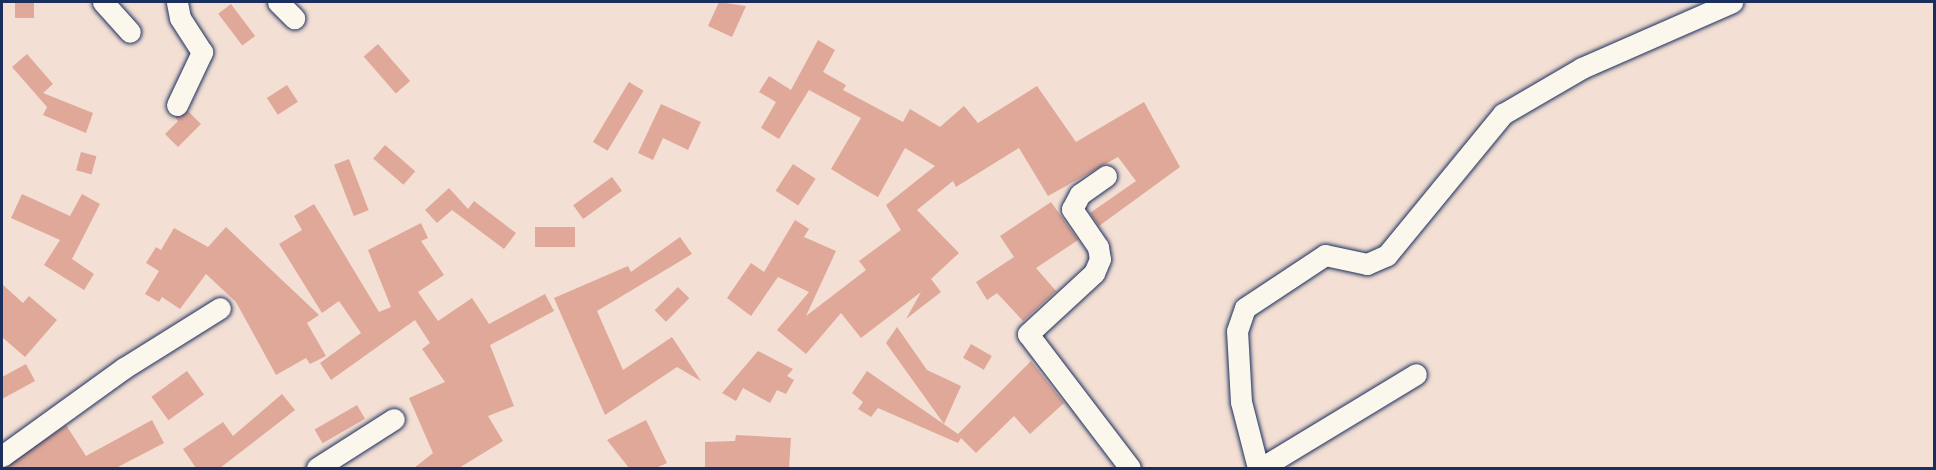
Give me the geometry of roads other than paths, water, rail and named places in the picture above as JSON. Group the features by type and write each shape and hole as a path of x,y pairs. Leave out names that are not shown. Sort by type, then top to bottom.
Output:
{"street":[{"path":"103,2 130,32"},
{"path":"177,2 180,18 202,52 177,105"},
{"path":"278,2 294,18"},
{"path":"1416,374 1260,468 1241,402 1237,330 1245,308 1325,255 1367,264 1387,255 1503,114 1582,68 1732,2"},
{"path":"1106,176 1080,194 1072,209 1098,247 1100,259 1094,273 1028,334 1130,468"},
{"path":"2,456 124,368 220,308"},
{"path":"317,468 394,419"}]}
